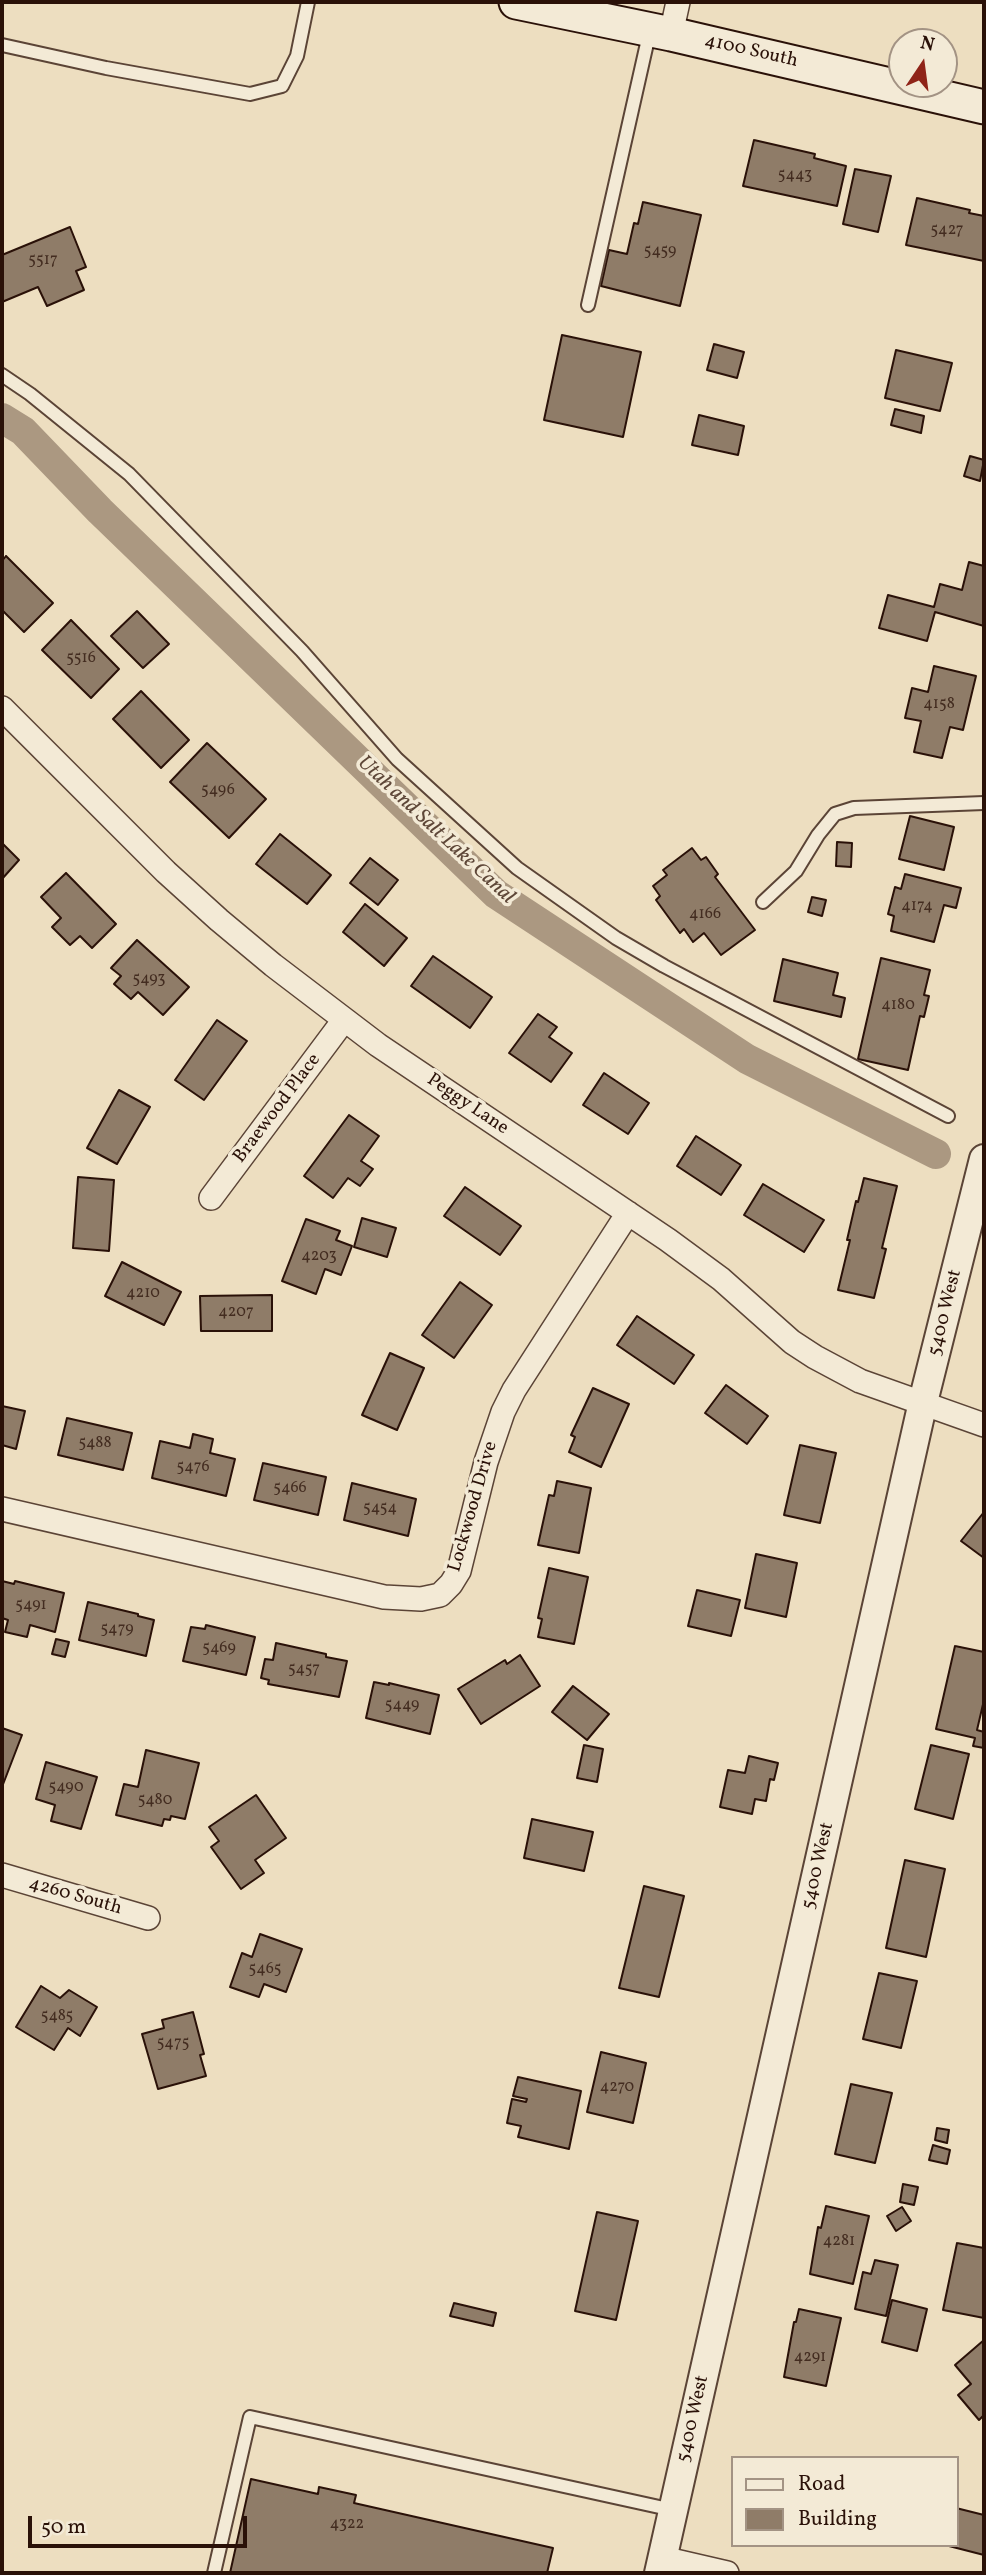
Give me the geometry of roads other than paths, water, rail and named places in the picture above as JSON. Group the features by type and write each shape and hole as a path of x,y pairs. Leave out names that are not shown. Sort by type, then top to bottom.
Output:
{"main road":[{"name":"4100 South","path":"516,2 661,32 984,107"}],"street":[{"path":"661,32 678,2"},
{"name":"Peggy Lane","path":"6,720 175,880 273,965 344,1020 721,1279 792,1342 860,1381 984,1425"},
{"name":"Braewood Place","path":"212,1198 344,1020"},
{"name":"5400 West","path":"661,2566 923,1402 984,1159"},
{"name":"Lockwood Drive","path":"2,1509 384,1597 421,1599 440,1595 451,1584 462,1564 486,1462 503,1412 514,1390 628,1213"},
{"name":"4260 South","path":"2,1875 148,1917"},
{"path":"661,2566 727,2573"}],"lane":[{"path":"2,45 106,68 250,94 282,86 297,56 308,2"},
{"path":"588,305 661,32"},
{"path":"2,375 30,394 129,474 302,651 397,759 517,868 616,938 664,966 948,1116"},
{"path":"763,902 796,871 818,835 835,814 854,808 984,803"},
{"path":"214,2573 250,2417 673,2510"}],"waterway":[{"name":"Utah and Salt Lake Canal","path":"2,418 23,431 100,511 496,894 747,1059 936,1154"}]}
